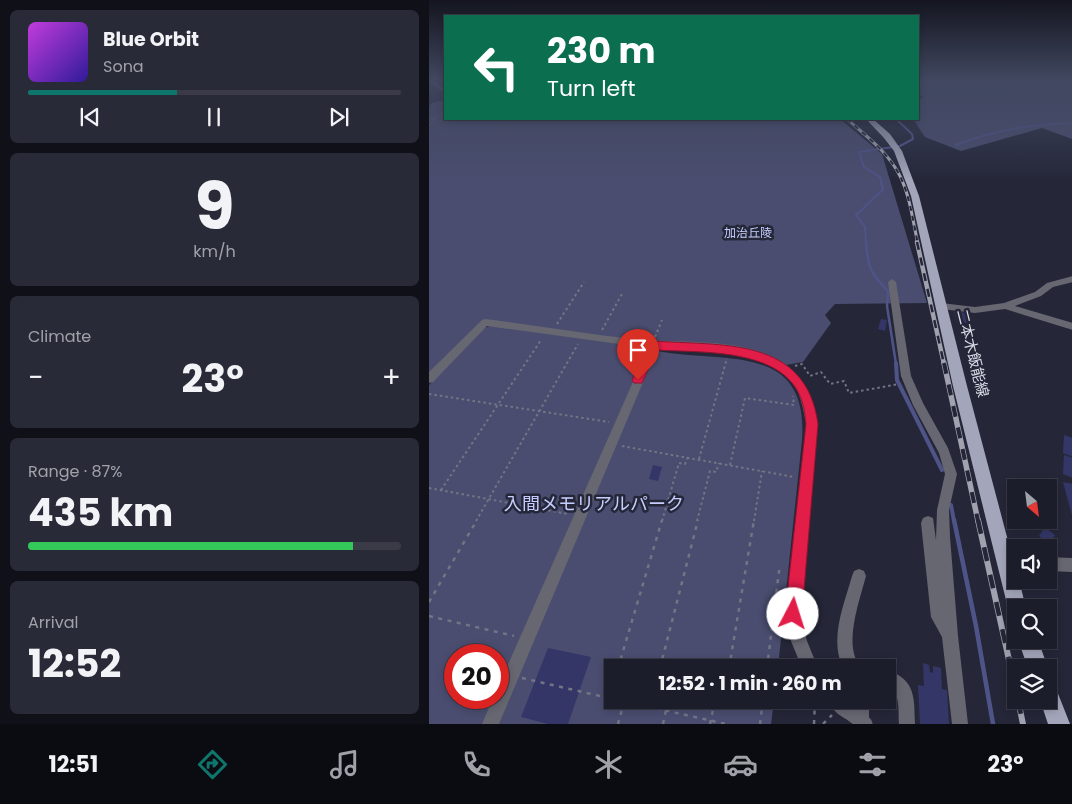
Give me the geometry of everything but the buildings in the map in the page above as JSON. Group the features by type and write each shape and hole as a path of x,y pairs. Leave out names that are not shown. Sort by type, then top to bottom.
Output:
{"main road":[{"name":"二本木飯能線","path":"870,120 895,147 904,164 921,219 941,306 1007,553"},
{"path":"1054,709 1059,724"}],"street":[{"path":"941,306 975,310 1005,306 1039,294 1051,285 1072,279"},
{"path":"892,282 906,376 918,405 944,452 951,474 943,510 950,636 960,724"},
{"path":"1005,306 1072,327"},
{"path":"429,379 485,322 652,345 748,352 765,358 789,374 802,388 809,404 812,424 793,614 799,641 806,659"},
{"path":"490,724 652,345"},
{"path":"928,523 938,617 950,636"},
{"path":"1057,564 1072,564"},
{"path":"846,659 843,643 859,576"},
{"path":"896,680 902,686 907,724"},
{"path":"842,709 860,716"}],"path":[{"path":"429,126 442,113"},
{"path":"429,120 438,116"},
{"path":"441,490 497,405 584,282"},
{"path":"598,337 623,292"},
{"path":"652,345 662,320"},
{"path":"429,602 583,335"},
{"path":"699,460 728,355"},
{"path":"802,364 809,376 821,372 830,384 844,381 849,392 894,385"},
{"path":"429,394 619,424"},
{"path":"730,465 745,398 793,405 793,397 798,394"},
{"path":"610,444 807,479"},
{"path":"624,659 621,658 679,463 685,464 687,458"},
{"path":"662,659 710,471 716,472 719,463"},
{"path":"731,659 762,471"},
{"path":"429,488 580,516"},
{"path":"768,659 779,571 797,575"},
{"path":"429,616 526,638"},
{"path":"510,676 604,697"},
{"path":"618,724 621,709"},
{"path":"661,709 710,722 726,724"},
{"path":"710,722 713,709"},
{"path":"760,724 762,709"},
{"path":"814,724 815,709"},
{"path":"823,724 832,709"},
{"path":"663,724 666,710"}],"green space":[{"path":"429,113 444,113 444,120 841,120 882,154 927,303 835,304 825,315 831,323 803,362 786,365 777,360 662,342 658,351 757,363 777,372 792,386 800,408 802,440 779,659 604,659 604,709 773,709 771,724 429,724 429,385 494,320 483,320 429,374"},
{"path":"919,113 1072,113 1072,139 1042,128 961,151 925,137 914,120 919,120"}],"waterway":[{"path":"866,244 865,227 856,215 883,190 880,177 864,167 859,152 900,146 913,139 912,134 897,120"},
{"path":"956,145 985,135 1013,129 1073,123"},
{"path":"866,242 871,269 888,291 887,306 896,364"},
{"path":"896,363 897,380 942,470"},
{"path":"951,505 954,521"},
{"path":"954,520 976,626 993,724"}],"railway":[{"path":"848,120 883,152 895,167 909,201 918,244"},
{"path":"917,242 944,364"},
{"path":"944,363 978,521"},
{"path":"978,520 1009,659"},
{"path":"1020,709 1023,724"}],"route":[{"path":"638,380 653,345 748,352 776,363 797,381 802,388 809,404 812,424 793,614"}],"park label":[{"name":"加治丘陵","path":"748,232"},
{"name":"入間メモリアルパーク","path":"594,503"}]}
